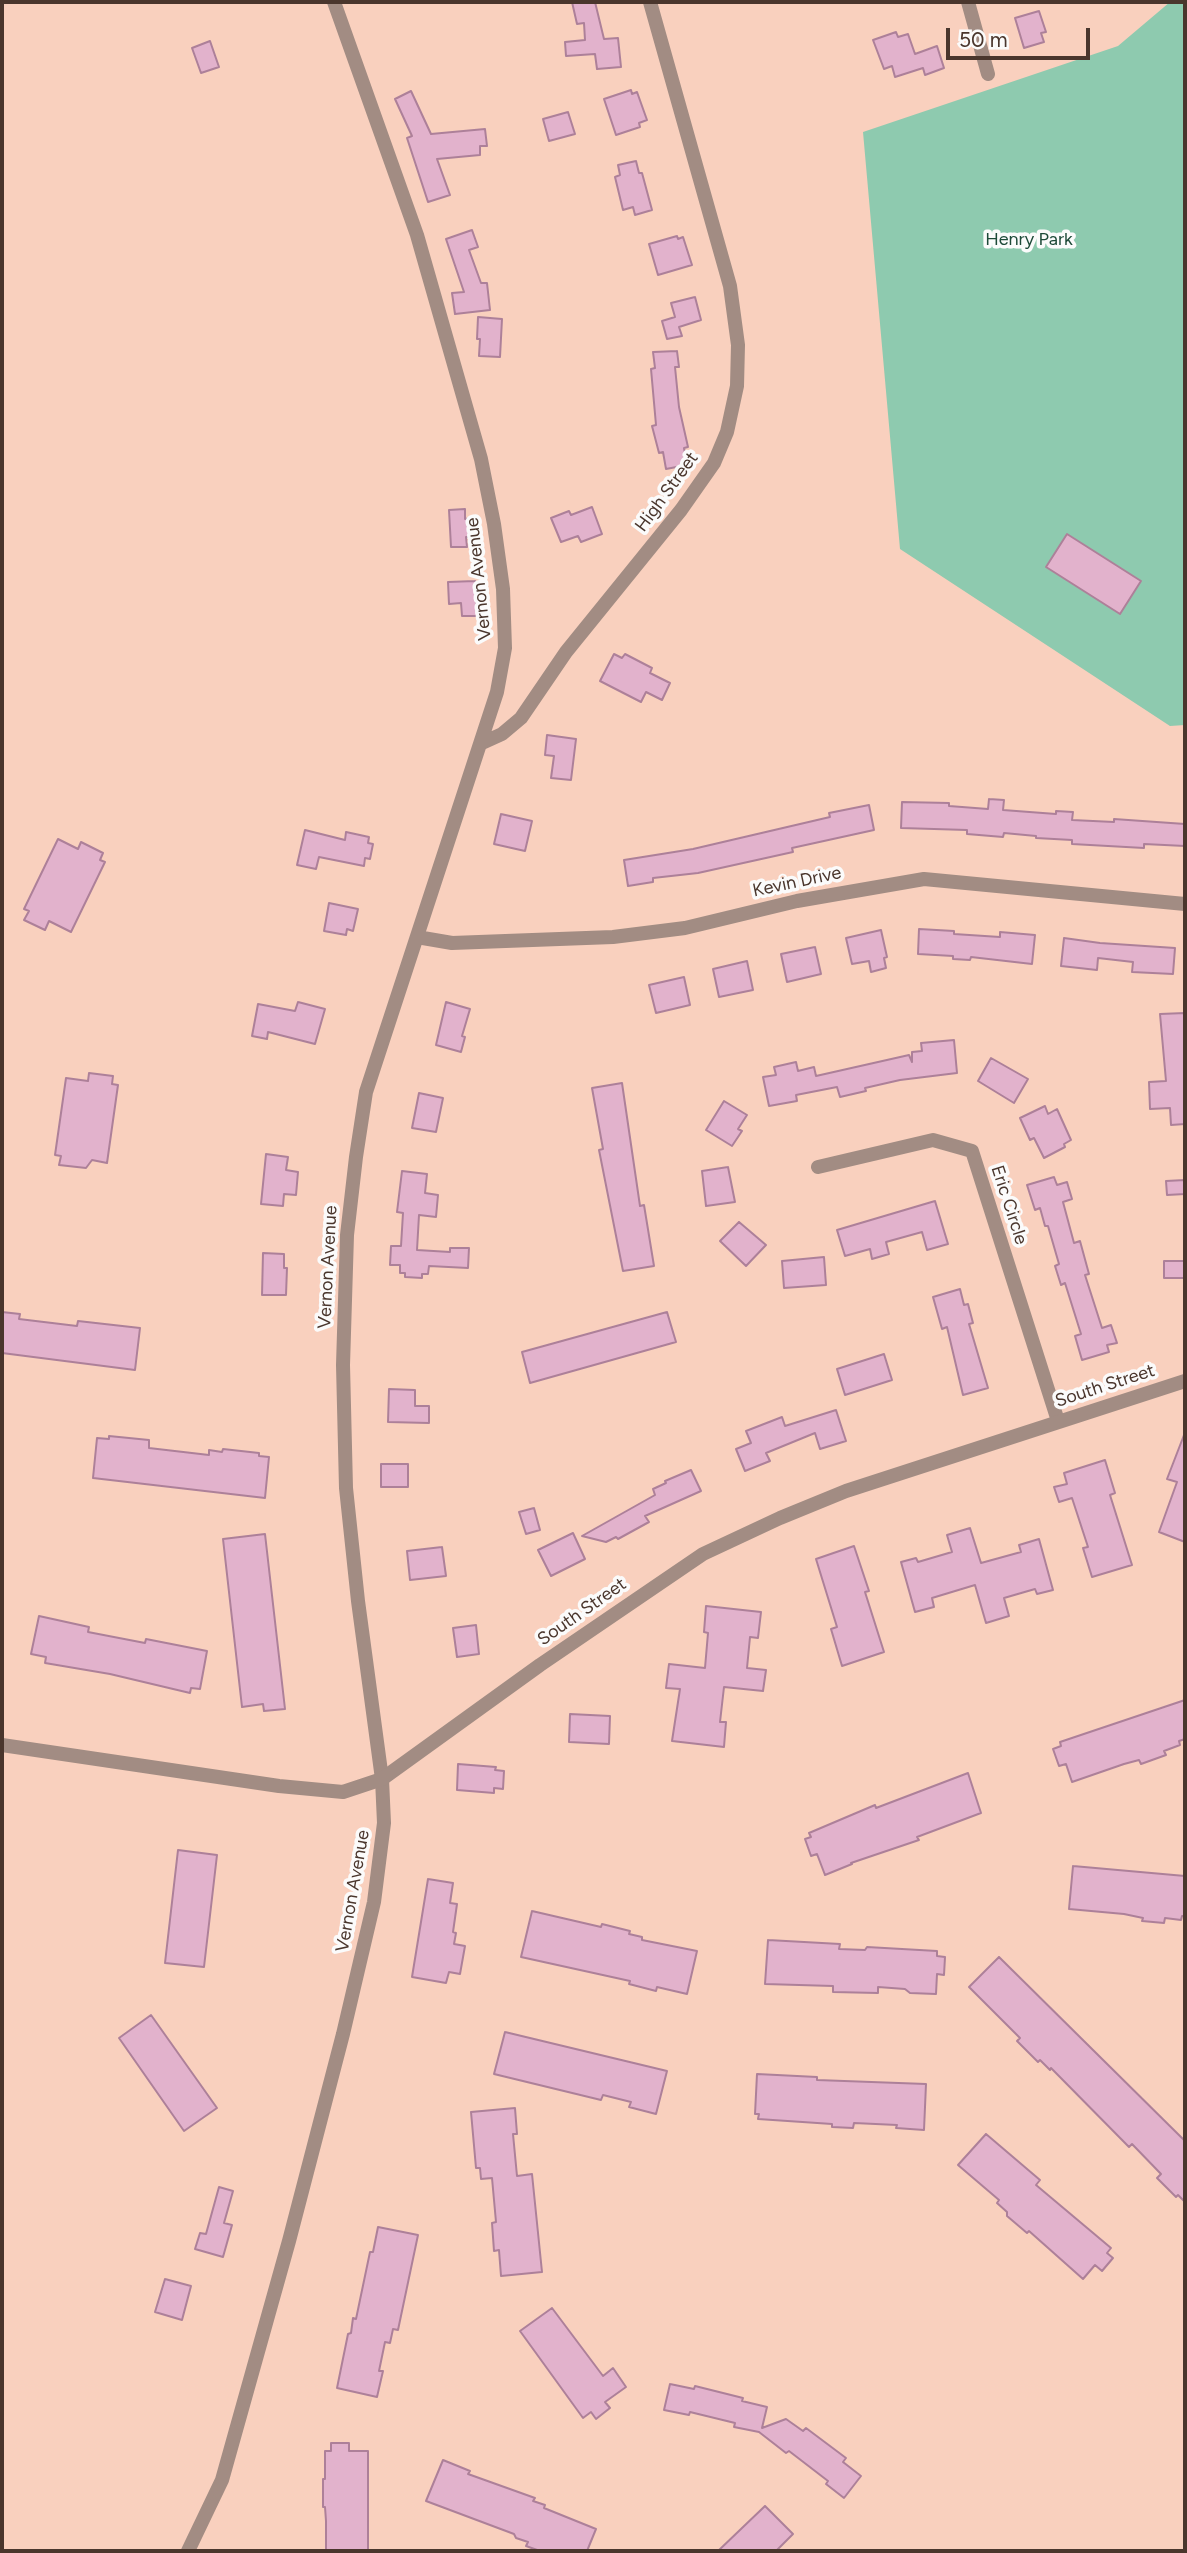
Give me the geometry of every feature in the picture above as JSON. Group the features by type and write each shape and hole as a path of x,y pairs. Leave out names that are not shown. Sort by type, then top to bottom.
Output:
{"street":[{"name":"Vernon Avenue","path":"188,2551 222,2480 289,2241 374,1902 384,1823 382,1779 346,1488 343,1365 347,1235 366,1092 497,692 505,648 503,589 484,472 417,235 334,2"},
{"name":"High Street","path":"480,744 502,734 521,718 566,652 681,510 714,463 727,432 737,386 738,345 730,286 650,2"},
{"path":"968,2 989,74"},
{"name":"Kevin Drive","path":"417,937 452,943 612,937 685,928 797,901 924,879 1185,904"},
{"name":"Eric Circle","path":"818,1167 933,1140 972,1151 1058,1421"},
{"name":"South Street","path":"2,1745 304,1789 343,1792 382,1779 617,1611 703,1555 780,1518 846,1491 1185,1381"}],"green space":[{"name":"Henry Park","path":"1170,2 1185,2 1185,725 1170,726 900,549 863,132 1118,46"}],"building":[{"path":"572,2 595,2 604,39 618,38 621,67 597,69 595,54 566,56 565,42 585,40 584,23 577,24"},
{"path":"1039,11 1046,32 1041,33 1044,42 1024,48 1015,18"},
{"path":"896,32 898,37 908,34 915,54 937,46 944,68 925,75 923,68 895,77 892,66 884,69 873,40"},
{"path":"210,41 219,67 201,73 192,48"},
{"path":"631,90 632,94 637,92 647,120 639,123 640,127 616,135 604,99"},
{"path":"411,91 431,134 485,129 487,146 480,146 480,155 437,159 450,195 428,202 407,138 412,136 395,99"},
{"path":"568,112 575,134 549,141 543,119"},
{"path":"636,161 652,210 635,215 633,207 623,210 615,177 620,175 618,165"},
{"path":"472,230 478,247 469,250 481,283 487,283 490,310 455,314 452,293 464,292 446,239"},
{"path":"677,236 678,239 683,237 692,265 658,275 649,244"},
{"path":"695,297 701,320 679,327 682,336 667,339 662,321 675,317 671,303"},
{"path":"478,317 502,319 500,357 479,356"},
{"path":"677,351 679,367 675,367 679,407 688,447 684,448 687,465 666,469 663,452 659,453 652,426 656,425 651,369 655,368 653,352"},
{"path":"592,507 602,534 581,542 578,536 561,542 551,518 569,511 571,515"},
{"path":"465,509 465,519 472,518 473,537 466,537 467,547 451,547 449,510"},
{"path":"1067,534 1141,581 1120,614 1046,567"},
{"path":"475,581 477,616 462,616 461,603 449,604 448,582"},
{"path":"614,654 622,658 625,654 652,668 650,673 670,683 662,700 646,692 641,702 600,681"},
{"path":"547,735 576,739 571,780 551,778 554,756 545,755"},
{"path":"989,799 1004,800 1003,810 1056,814 1056,811 1073,812 1072,820 1114,822 1114,819 1185,824 1185,846 1144,844 1144,848 1072,844 1072,840 1004,833 1003,837 967,834 967,830 901,828 902,802 949,803 949,806 988,809"},
{"path":"869,805 874,830 792,848 793,852 698,873 653,878 653,882 628,886 624,860 693,849 830,817 829,813"},
{"path":"501,814 532,821 525,851 494,844"},
{"path":"305,830 345,840 346,832 369,837 368,843 373,844 370,859 365,858 364,866 319,857 316,869 297,865"},
{"path":"58,839 78,849 81,842 103,853 100,860 105,862 71,932 49,921 45,930 24,920 29,911 24,909"},
{"path":"329,903 358,909 353,931 347,929 346,935 324,931"},
{"path":"919,929 1000,937 1000,932 1035,935 1032,964 918,954"},
{"path":"881,930 887,957 884,958 886,968 871,972 869,961 852,964 846,938"},
{"path":"1064,938 1175,948 1173,974 1132,972 1133,962 1098,958 1097,970 1061,966"},
{"path":"815,947 821,974 787,982 781,954"},
{"path":"747,961 753,990 719,997 713,969"},
{"path":"684,977 690,1005 656,1013 649,985"},
{"path":"298,1002 325,1009 315,1044 268,1032 267,1039 252,1036 258,1004 295,1011"},
{"path":"446,1002 470,1009 462,1036 465,1037 461,1052 436,1045"},
{"path":"1185,1013 1185,1124 1171,1125 1170,1108 1150,1109 1149,1082 1166,1081 1160,1014"},
{"path":"954,1040 957,1073 900,1080 840,1097 837,1087 796,1095 797,1101 769,1106 763,1077 776,1075 774,1067 796,1062 798,1071 814,1067 816,1076 909,1055 912,1062 912,1052 922,1051 921,1043"},
{"path":"991,1058 1028,1079 1014,1103 978,1081"},
{"path":"89,1073 113,1076 112,1084 118,1085 107,1163 92,1160 86,1168 59,1165 61,1156 55,1155 66,1078 88,1081"},
{"path":"622,1083 640,1206 644,1205 654,1266 623,1271 599,1150 603,1149 592,1088"},
{"path":"419,1093 443,1098 436,1132 412,1128"},
{"path":"724,1101 747,1115 738,1129 742,1131 732,1146 706,1130"},
{"path":"1045,1106 1048,1114 1057,1109 1071,1140 1064,1144 1065,1147 1044,1158 1034,1138 1030,1140 1020,1118"},
{"path":"266,1154 288,1157 286,1170 298,1172 296,1195 284,1194 283,1206 261,1204"},
{"path":"728,1167 735,1202 706,1206 702,1171"},
{"path":"402,1171 427,1174 425,1193 438,1195 436,1217 419,1215 417,1250 450,1252 450,1248 469,1248 468,1268 429,1266 428,1274 422,1274 422,1278 405,1277 405,1273 400,1273 400,1265 390,1265 391,1246 401,1246 403,1213 397,1212"},
{"path":"1054,1177 1057,1185 1067,1182 1072,1199 1063,1202 1074,1243 1080,1241 1089,1274 1085,1275 1102,1328 1111,1325 1117,1343 1107,1345 1109,1352 1082,1360 1075,1336 1081,1334 1065,1283 1061,1285 1055,1266 1059,1264 1048,1226 1045,1226 1040,1208 1035,1210 1027,1185"},
{"path":"1185,1180 1185,1194 1167,1195 1166,1181"},
{"path":"935,1201 948,1244 927,1250 922,1232 886,1242 889,1254 872,1259 870,1249 845,1256 837,1230"},
{"path":"739,1222 766,1245 746,1266 720,1241"},
{"path":"263,1253 284,1254 284,1268 287,1268 286,1295 262,1295"},
{"path":"824,1257 826,1285 784,1288 782,1261"},
{"path":"1164,1261 1185,1261 1185,1278 1164,1278"},
{"path":"960,1289 964,1305 968,1304 973,1323 969,1324 988,1388 963,1395 947,1327 942,1329 933,1297"},
{"path":"2,1312 20,1314 19,1319 77,1326 78,1321 140,1328 135,1370 2,1353"},
{"path":"667,1312 676,1342 530,1383 522,1352"},
{"path":"884,1354 892,1380 845,1395 837,1369"},
{"path":"389,1389 415,1390 415,1406 429,1406 429,1423 388,1422"},
{"path":"836,1410 846,1441 820,1449 815,1433 766,1453 770,1461 745,1471 736,1449 751,1443 746,1431 782,1417 785,1426"},
{"path":"1184,1435 1185,1542 1159,1532 1177,1482 1167,1479"},
{"path":"109,1436 149,1440 149,1448 209,1455 209,1450 222,1452 223,1449 259,1453 259,1456 269,1457 265,1498 93,1478 97,1438 109,1439"},
{"path":"1105,1460 1115,1493 1110,1495 1132,1565 1092,1577 1083,1548 1088,1547 1072,1498 1059,1502 1054,1487 1067,1484 1064,1473"},
{"path":"381,1464 408,1464 408,1487 381,1487"},
{"path":"691,1470 701,1491 645,1516 649,1522 618,1539 616,1537 606,1542 582,1536 655,1495 653,1489 666,1483 665,1481"},
{"path":"534,1508 540,1530 526,1534 519,1512"},
{"path":"970,1528 981,1563 1021,1552 1019,1545 1039,1539 1053,1590 1037,1594 1035,1589 1004,1598 1009,1616 986,1623 975,1585 932,1598 934,1607 915,1612 901,1562 916,1558 918,1562 952,1552 947,1535"},
{"path":"573,1533 585,1559 551,1576 538,1550"},
{"path":"265,1534 285,1709 264,1711 263,1704 242,1707 223,1539"},
{"path":"854,1546 869,1591 865,1592 884,1652 842,1666 831,1629 837,1627 816,1559"},
{"path":"442,1547 446,1576 410,1580 407,1551"},
{"path":"706,1606 761,1612 758,1638 750,1637 747,1668 766,1670 763,1691 724,1687 720,1722 726,1722 724,1747 672,1741 680,1689 666,1688 669,1664 705,1668 708,1633 704,1632"},
{"path":"39,1616 89,1627 88,1632 145,1643 146,1639 207,1651 200,1689 191,1688 190,1693 110,1674 45,1663 46,1657 31,1654"},
{"path":"476,1625 479,1654 457,1657 453,1628"},
{"path":"1185,1700 1185,1739 1179,1741 1180,1745 1164,1751 1166,1755 1141,1764 1139,1760 1124,1764 1072,1782 1066,1764 1059,1766 1053,1749 1061,1746 1060,1742"},
{"path":"570,1714 610,1716 609,1744 569,1742"},
{"path":"458,1764 496,1767 495,1770 504,1771 503,1789 494,1788 494,1793 457,1790"},
{"path":"968,1773 981,1813 917,1837 919,1840 851,1863 825,1875 817,1854 811,1856 805,1839 811,1837 809,1833 875,1805 876,1808"},
{"path":"178,1850 217,1855 204,1967 165,1963"},
{"path":"1073,1866 1185,1876 1185,1916 1182,1916 1181,1920 1165,1918 1164,1923 1142,1921 1143,1918 1124,1914 1069,1909"},
{"path":"428,1879 453,1883 450,1903 457,1904 454,1944 465,1946 460,1974 449,1972 446,1983 412,1977"},
{"path":"532,1911 601,1927 602,1924 630,1931 629,1934 642,1937 642,1940 697,1951 687,1994 657,1987 656,1991 629,1984 630,1981 521,1957"},
{"path":"768,1940 840,1944 839,1949 865,1950 867,1947 937,1951 937,1956 945,1957 944,1975 937,1974 936,1994 910,1993 905,1989 878,1987 878,1993 833,1992 833,1986 765,1984"},
{"path":"999,1957 1185,2141 1185,2202 1157,2178 1161,2174 1132,2144 1129,2147 1051,2068 1050,2070 1040,2060 1038,2062 1017,2041 1020,2038 969,1987"},
{"path":"151,2015 217,2108 184,2131 119,2038"},
{"path":"505,2032 667,2071 656,2114 629,2107 631,2102 603,2095 601,2100 494,2074"},
{"path":"757,2074 817,2077 817,2080 926,2084 924,2130 896,2128 897,2125 854,2123 853,2128 758,2119 759,2114 755,2114"},
{"path":"515,2108 517,2134 513,2134 517,2176 532,2174 542,2272 501,2276 499,2250 494,2251 492,2223 496,2222 492,2178 481,2179 480,2168 476,2168 471,2112"},
{"path":"986,2134 1040,2180 1036,2185 1111,2248 1107,2253 1113,2258 1102,2271 1095,2265 1083,2279 1029,2231 1027,2233 1007,2216 1007,2212 997,2203 999,2200 958,2165"},
{"path":"219,2187 233,2191 224,2223 232,2225 223,2257 195,2249 200,2233 206,2234"},
{"path":"378,2227 418,2235 398,2330 393,2329 390,2343 385,2342 379,2371 383,2371 377,2397 337,2388 348,2334 351,2333 353,2318 356,2319"},
{"path":"165,2279 191,2286 182,2320 155,2312"},
{"path":"552,2308 603,2376 613,2368 626,2387 605,2402 610,2408 596,2419 591,2412 583,2418 520,2331"},
{"path":"670,2384 694,2389 695,2386 767,2407 762,2428 786,2419 803,2431 806,2428 846,2458 843,2462 861,2476 844,2498 826,2484 828,2481 759,2432 734,2427 735,2423 690,2412 689,2415 664,2410"},
{"path":"331,2443 349,2443 349,2451 368,2451 368,2551 326,2551 323,2479 325,2451 331,2451"},
{"path":"443,2460 470,2471 468,2474 535,2498 533,2501 545,2505 544,2508 596,2529 587,2551 540,2551 526,2546 528,2542 516,2538 514,2534 426,2501"},
{"path":"765,2506 793,2534 776,2551 718,2551"}]}
